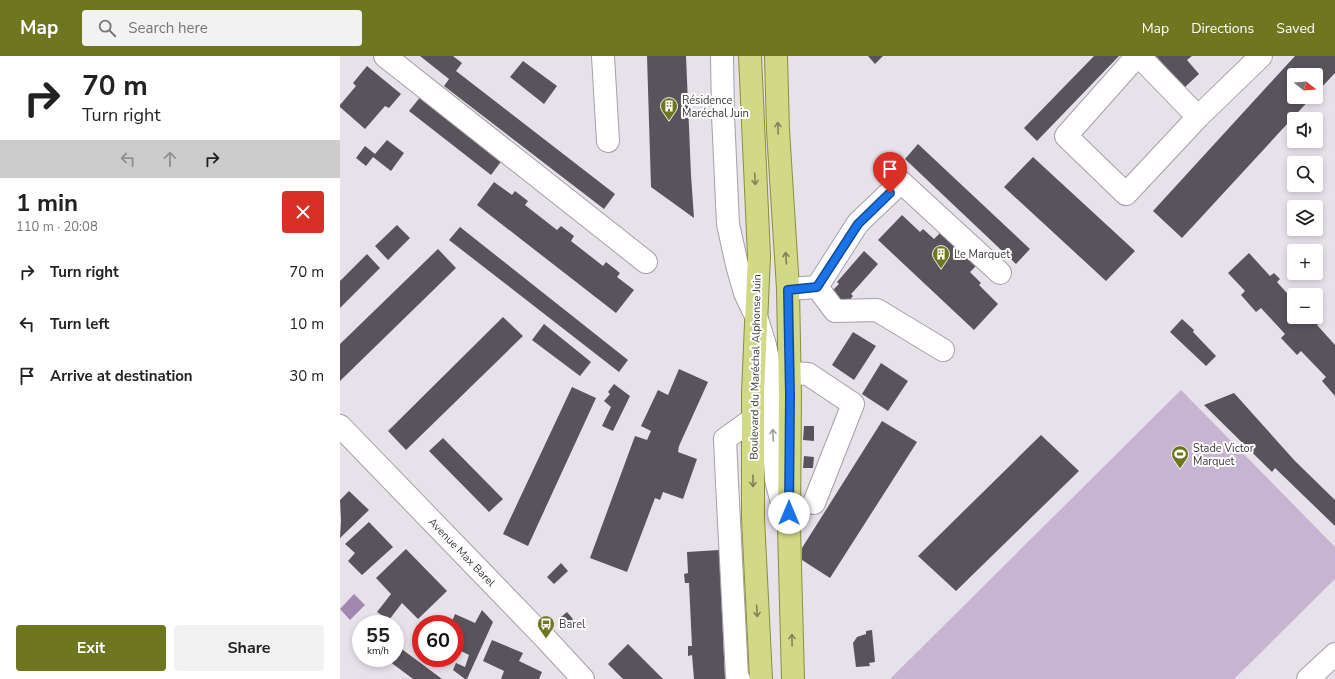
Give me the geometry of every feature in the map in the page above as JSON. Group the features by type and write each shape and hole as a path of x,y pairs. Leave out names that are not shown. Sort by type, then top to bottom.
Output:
{"main road":[{"name":"Boulevard du Maréchal Alphonse Juin","path":"750,56 758,256 753,419 753,518 761,679"},
{"path":"776,56 778,130 788,290 790,373 789,528 793,679"}],"street":[{"path":"385,56 646,262"},
{"path":"603,56 608,141"},
{"path":"722,56 728,224 743,286 756,316 765,345 770,369 776,480 789,528"},
{"path":"1198,117 1138,56 1066,136 1126,194 1198,117 1261,56"},
{"path":"817,287 858,224 901,182 1000,272"},
{"path":"788,290 817,287"},
{"path":"817,287 835,311 877,310 943,350"},
{"path":"790,373 808,374 853,404 814,503"},
{"path":"739,679 737,676 736,661 726,439 753,419"},
{"name":"Avenue Max Barel","path":"340,426 583,679"},
{"path":"1308,679 1335,654"}],"shaded area":[{"name":"Stade Victor Marquet","path":"1181,390 1335,547 1335,579 1234,679 890,679"},
{"path":"354,594 365,605 355,615 352,615 350,620 340,609"}],"building":[{"path":"420,56 453,56 462,63 456,71 615,194 604,209 444,86 449,79"},
{"name":"Résidence Maréchal Juin","path":"647,56 686,56 694,218 651,187"},
{"path":"868,56 883,56 875,64"},
{"path":"1094,56 1119,56 1037,141 1024,128"},
{"path":"1156,56 1192,56 1187,60 1199,74 1184,88"},
{"path":"1295,56 1335,56 1335,73 1323,86 1323,68 1287,68 1287,104 1306,104 1298,112 1287,112 1287,124 1182,238 1153,211"},
{"path":"523,61 557,86 544,104 510,77"},
{"path":"367,66 401,94 389,108 385,106 365,129 340,107 340,105 356,86 353,83"},
{"path":"421,96 503,159 491,175 409,111"},
{"path":"387,140 404,153 391,171 373,157 366,166 356,158 365,146 375,154"},
{"path":"918,144 1030,249 1016,264 905,159"},
{"path":"1033,157 1135,251 1106,281 1004,187"},
{"path":"494,182 512,195 515,191 528,201 525,205 557,230 561,226 574,236 571,241 603,266 606,262 620,273 617,277 634,290 616,313 477,205"},
{"name":"Le Marquet","path":"902,215 920,232 923,229 934,239 940,233 976,266 970,272 981,283 979,285 998,304 974,330 878,240"},
{"path":"397,225 410,238 388,260 375,246"},
{"path":"460,227 628,360 619,372 449,240"},
{"path":"438,249 456,268 340,381 340,344"},
{"path":"864,251 878,264 851,294 853,296 846,304 831,292 839,284 837,282"},
{"path":"1249,253 1270,276 1274,273 1280,279 1277,282 1287,293 1287,324 1318,324 1317,325 1335,345 1335,396 1322,381 1326,377 1301,351 1297,355 1281,338 1285,334 1261,308 1256,312 1241,295 1245,291 1228,273"},
{"path":"367,254 380,268 340,308 340,281"},
{"path":"503,317 523,336 406,450 388,431"},
{"path":"1182,319 1194,330 1193,332 1216,356 1206,366 1170,332"},
{"path":"544,324 591,362 580,376 532,340"},
{"path":"853,332 876,346 854,380 832,365"},
{"path":"881,363 908,381 888,411 862,394"},
{"path":"679,369 708,382 679,446 678,452 697,459 683,499 663,492 660,500 655,498 627,572 590,558 635,436 647,440 651,431 641,426 658,390 668,395"},
{"path":"614,384 630,396 613,431 602,426 611,407 604,401 610,394 608,392"},
{"path":"572,387 596,398 528,546 503,534"},
{"path":"1234,393 1295,461 1335,500 1335,526 1275,468 1272,472 1204,405"},
{"path":"882,421 917,442 830,578 802,560 802,548"},
{"path":"804,426 814,426 814,441 803,440"},
{"path":"1041,435 1079,471 956,591 918,556"},
{"path":"443,438 503,499 489,512 429,451"},
{"path":"804,456 814,457 813,468 803,468"},
{"path":"349,491 369,510 340,538 340,500"},
{"path":"369,522 393,547 362,575 348,561 355,553 345,544"},
{"path":"406,549 447,591 422,615 414,615 402,603 393,615 382,615 377,612 391,594 376,578"},
{"path":"719,550 725,679 694,679 692,655 688,656 688,646 692,646 689,583 685,583 684,574 688,573 687,552"},
{"path":"561,563 568,571 554,584 547,577"},
{"path":"482,610 493,622 467,679 465,679 453,670 454,667 465,667 469,655 464,652 464,618 475,623"},
{"path":"567,612 573,619 568,624 561,617"},
{"path":"872,630 875,662 869,663 870,666 856,667 853,643 857,637 866,634 866,631"},
{"path":"492,640 523,653 519,661 542,672 539,679 501,679 504,671 483,661"},
{"path":"628,644 663,679 623,679 608,664"},
{"path":"404,651 412,657 412,667 426,667 442,679 413,679 397,667 404,667"}],"place":[{"name":"Résidence Maréchal Juin","path":"669,121"},
{"name":"Le Marquet","path":"941,269"},
{"name":"Stade Victor Marquet","path":"1180,469"},
{"name":"Barel","path":"546,639"}],"route":[{"path":"789,513 790,395 788,290 817,287 858,224 890,193"}]}
